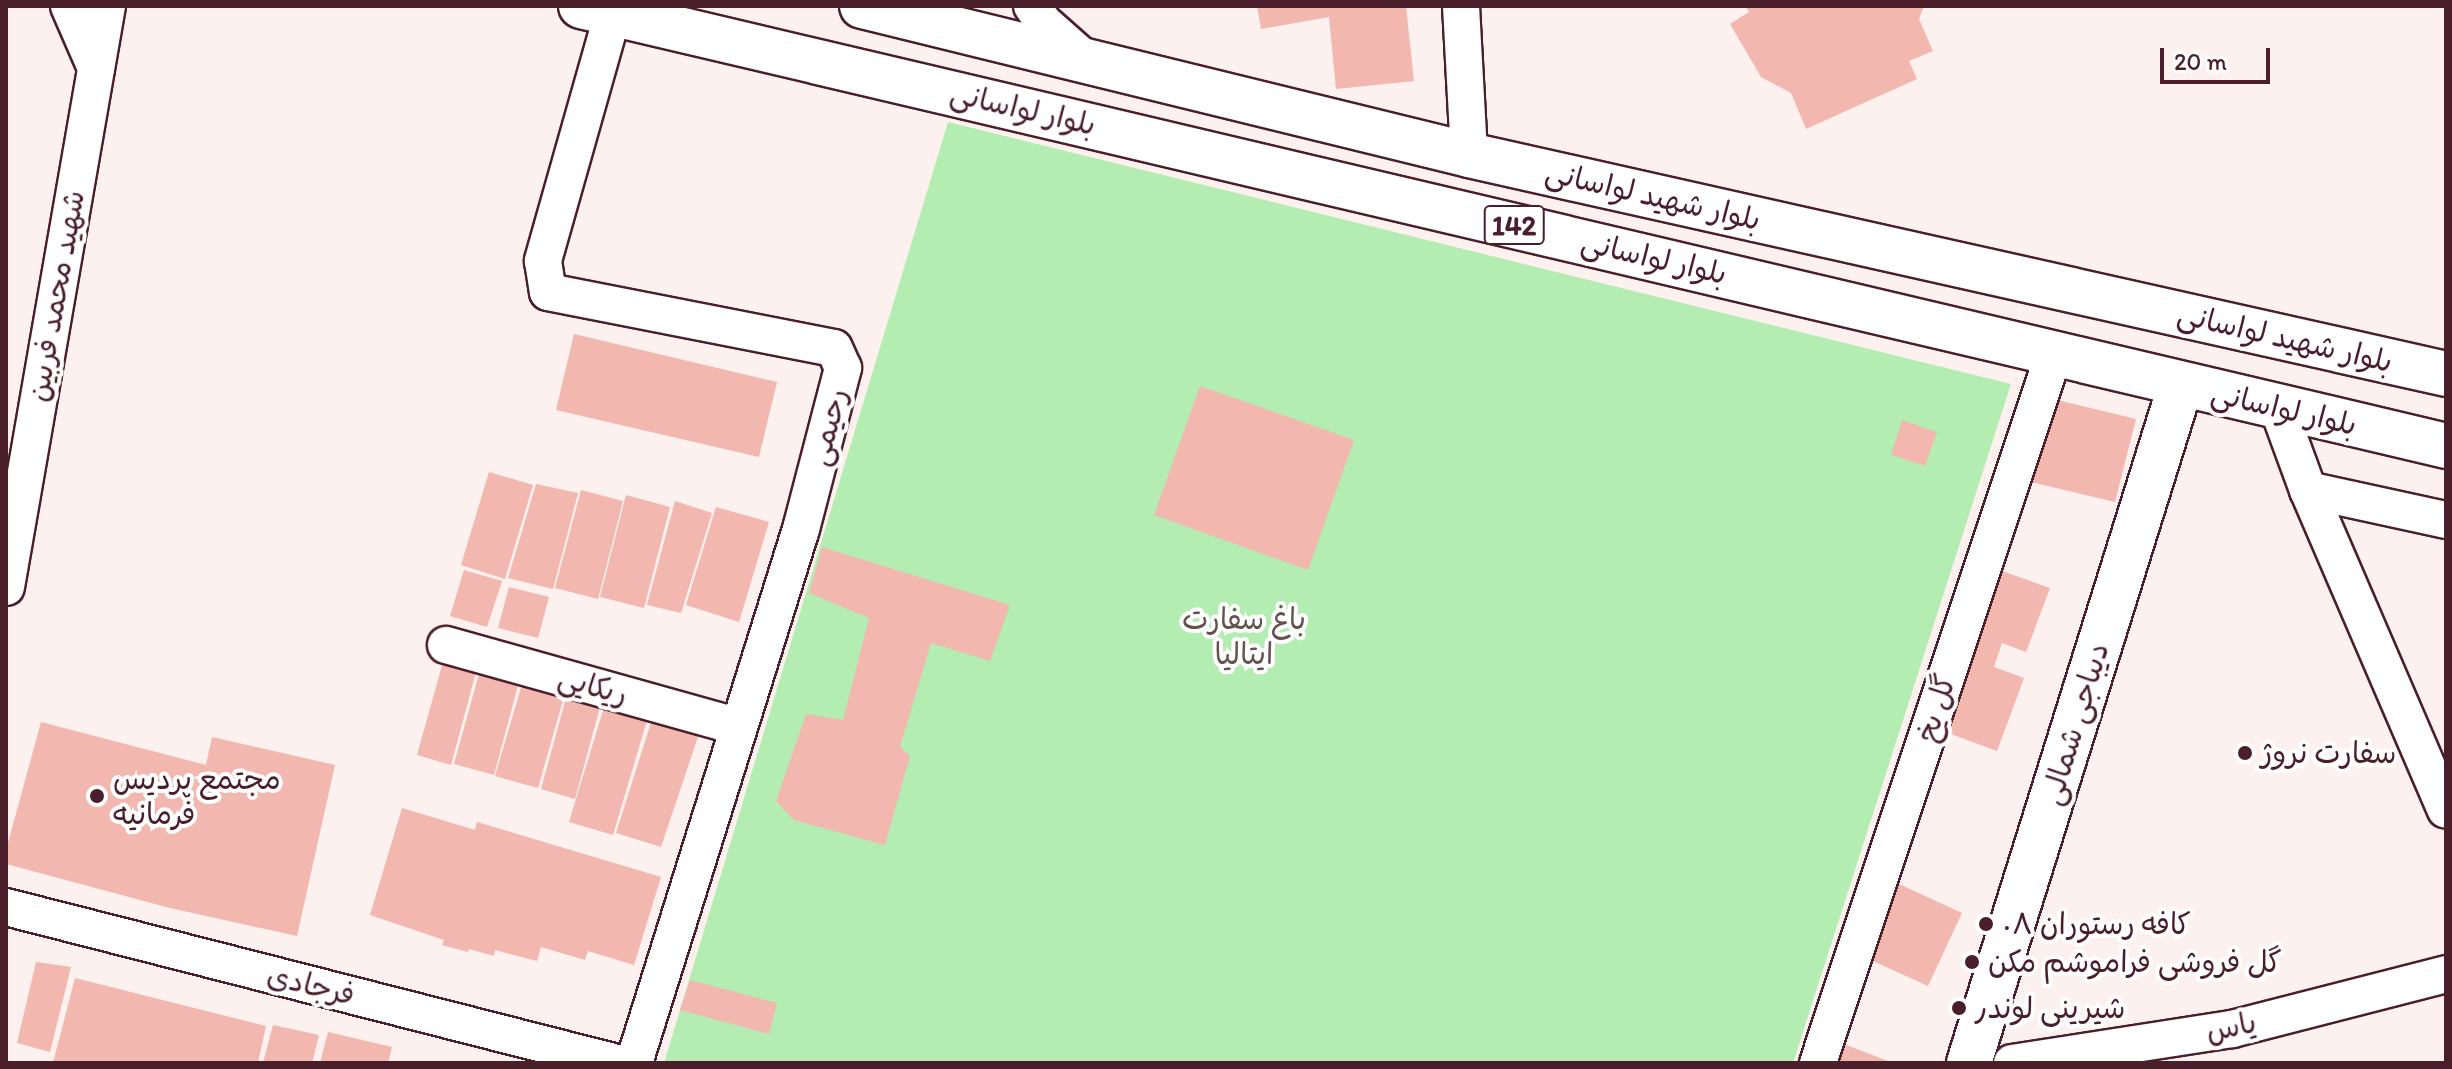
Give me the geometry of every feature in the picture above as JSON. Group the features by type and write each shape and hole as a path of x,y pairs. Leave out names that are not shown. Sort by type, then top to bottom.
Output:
{"main road":[{"name":"بلوار شهید لواسانی","path":"862,6 1469,155 2446,374"},
{"name":"بلوار لواسانی","path":"597,10 2446,446"},
{"name":"دیباجی شمالی","path":"1969,1063 2181,384"}],"street":[{"path":"69,6 96,68"},
{"name":"شهید محمد فربین","path":"6,587 107,6"},
{"path":"1032,6 1043,22 1086,60"},
{"path":"1461,6 1469,155"},
{"name":"رحیمی","path":"597,10 543,261 548,292 834,348 843,368 801,529 634,1063"},
{"name":"گل یخ","path":"1818,1063 2054,353"},
{"path":"2278,408 2308,490 2446,810"},
{"path":"2308,490 2446,520"},
{"name":"ریکایی","path":"446,645 739,727"},
{"name":"فرجادی","path":"6,907 617,1063"},
{"name":"یاس","path":"2012,1063 2232,1029 2446,974"}],"green space":[{"name":"باغ سفارت ایتالیا","path":"948,122 2011,384 1793,1063 664,1063"}],"building":[{"path":"1257,6 1406,6 1414,81 1336,89 1329,17 1261,29"},
{"path":"1745,6 1924,6 1919,19 1933,51 1909,61 1917,79 1806,129 1791,93 1761,77 1730,24 1749,12"},
{"path":"574,334 777,382 759,457 556,410"},
{"path":"1200,386 1354,440 1308,570 1154,515"},
{"path":"2049,398 2136,419 2115,502 2027,481"},
{"path":"1902,420 1937,432 1925,466 1891,455"},
{"path":"489,472 533,485 505,579 461,565"},
{"path":"536,484 578,493 553,589 508,578"},
{"path":"581,490 623,501 598,599 555,588"},
{"path":"626,495 670,507 644,608 600,597"},
{"path":"675,501 712,513 681,613 647,605"},
{"path":"716,507 769,522 739,622 686,605"},
{"path":"822,547 1010,605 990,661 931,643 900,747 910,756 885,845 794,820 776,801 806,714 843,720 869,618 809,593"},
{"path":"464,570 502,581 487,627 450,616"},
{"path":"1999,570 2050,588 2026,652 2002,643 1994,667 2024,678 1997,751 1940,730"},
{"path":"509,587 549,597 538,638 498,628"},
{"path":"446,651 479,661 451,765 417,755"},
{"path":"482,663 521,674 494,775 454,764"},
{"path":"525,674 567,686 538,788 495,776"},
{"path":"569,687 603,696 575,799 541,789"},
{"path":"605,704 648,717 613,835 569,822"},
{"path":"656,707 703,722 661,847 616,833"},
{"path":"41,722 206,765 212,737 335,765 297,936 170,908 6,864 6,850"},
{"path":"402,808 475,830 477,822 661,877 634,965 588,951 585,960 541,947 537,961 495,950 494,956 469,949 468,952 442,945 444,940 370,915"},
{"path":"1897,883 1962,913 1928,986 1864,957"},
{"path":"36,962 71,967 50,1052 17,1043"},
{"path":"75,978 266,1026 258,1063 53,1063"},
{"path":"690,980 777,1003 769,1034 680,1010"},
{"path":"273,1025 319,1035 312,1063 263,1063"},
{"path":"328,1032 392,1047 388,1063 320,1063"},
{"path":"1836,1041 1893,1063 1828,1063"}],"place":[{"name":"سفارت نروژ","path":"2245,753"},
{"name":"مجتمع پردیس فرمانیه","path":"97,796"},
{"name":"کافه رستوران ٠٨","path":"1986,924"},
{"name":"گل فروشی فراموشم مکن","path":"1972,962"},
{"name":"شیرینی لوندر","path":"1959,1008"}]}
